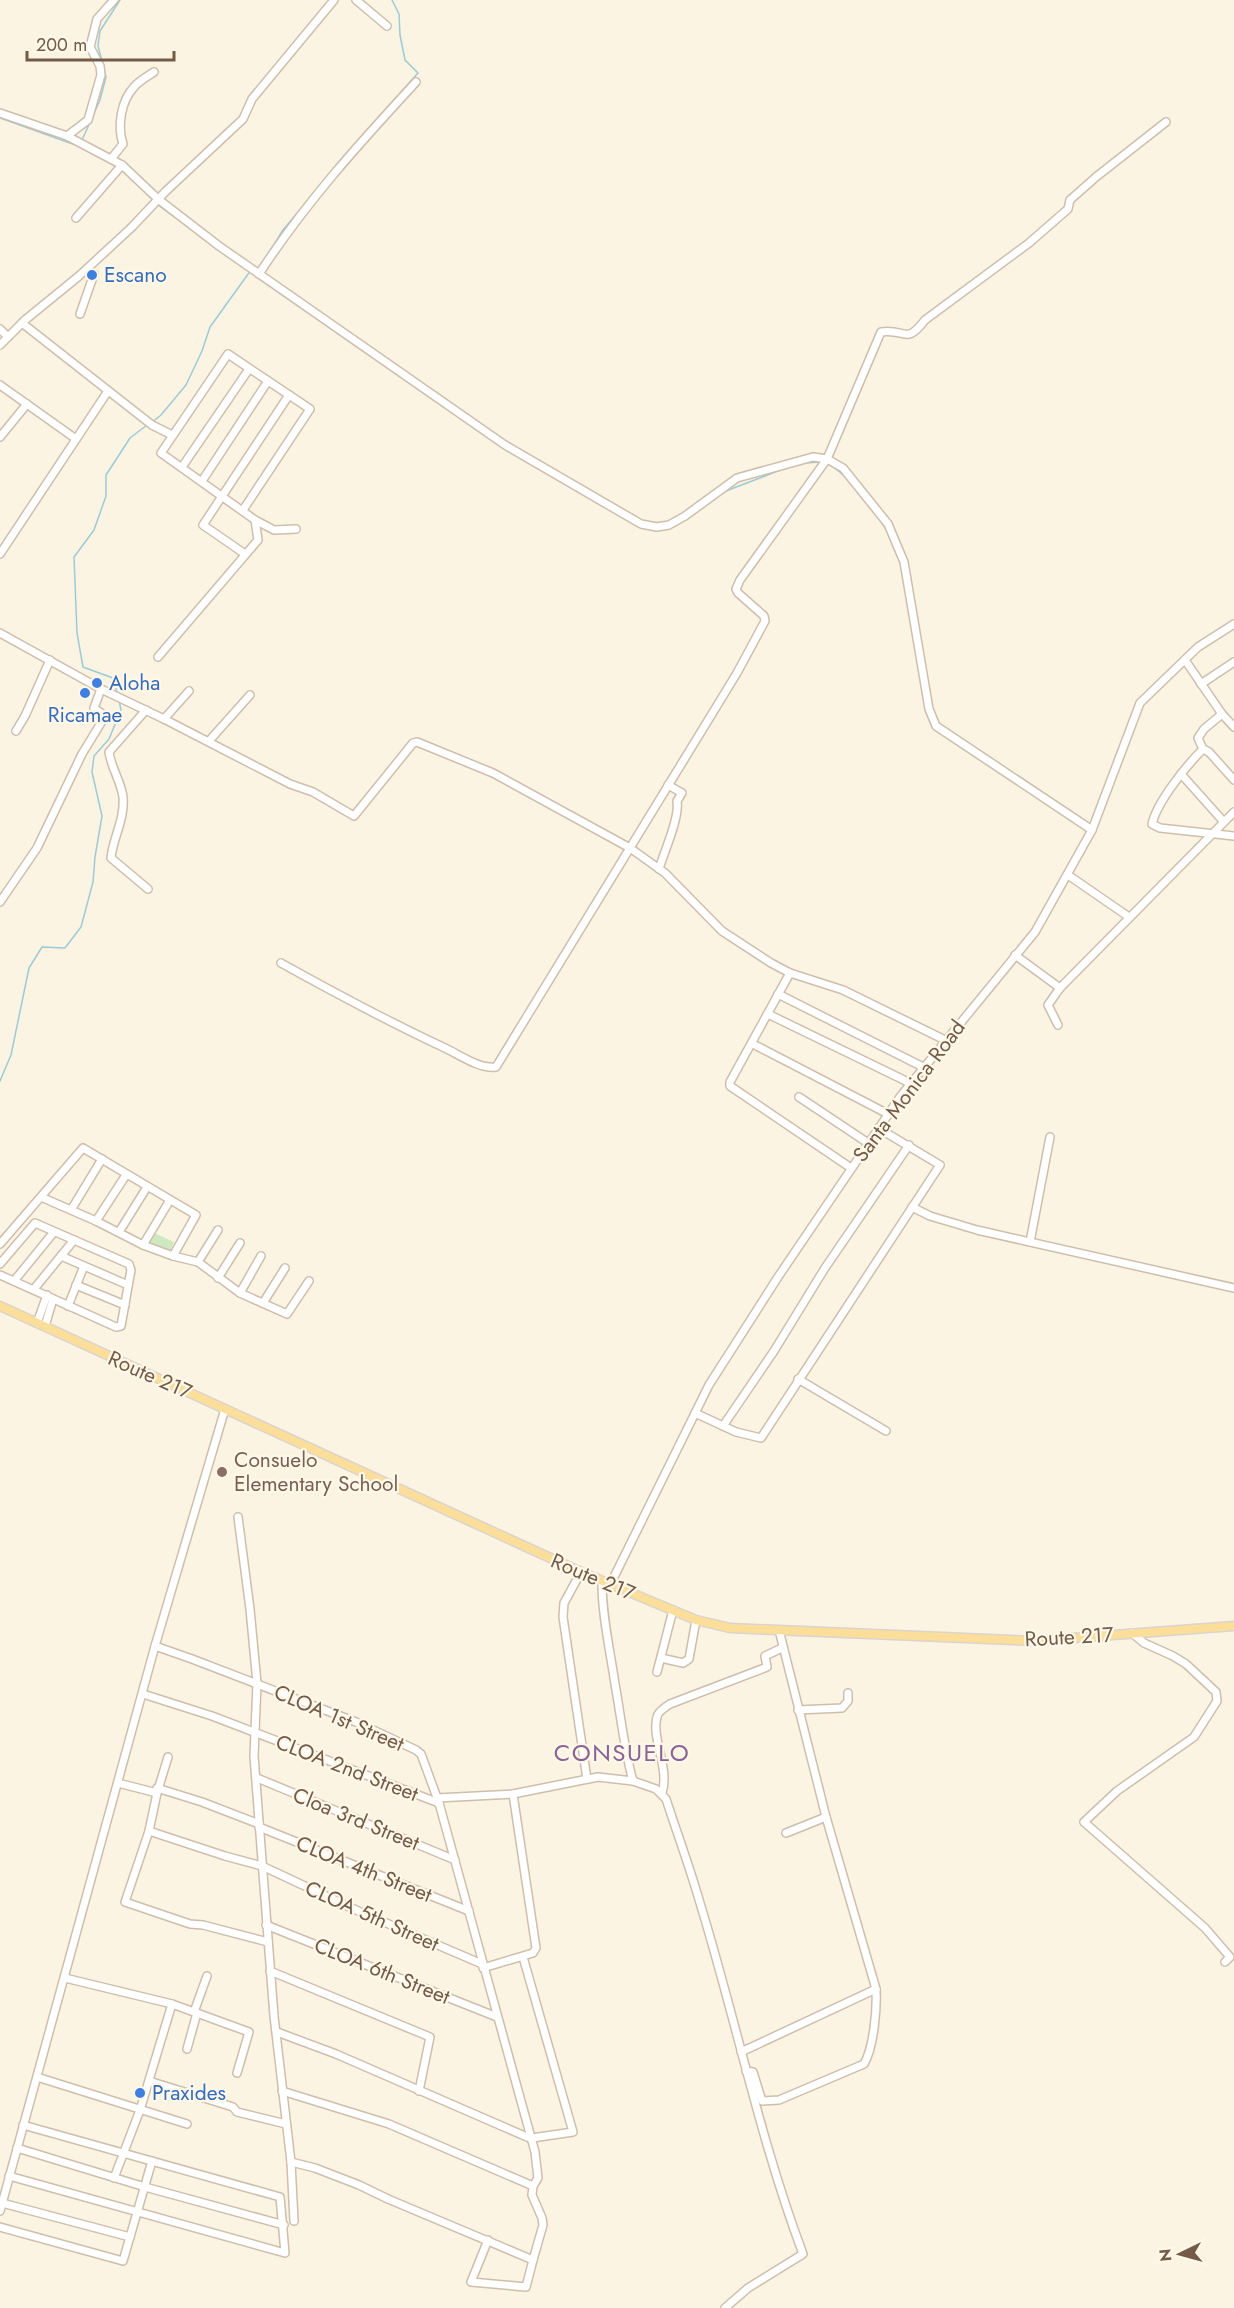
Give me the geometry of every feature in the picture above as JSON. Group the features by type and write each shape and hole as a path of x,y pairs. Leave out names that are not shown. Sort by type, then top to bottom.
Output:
{"main road":[{"name":"Route 217","path":"0,1306 606,1584 696,1620 730,1628 1033,1641 1234,1626"}],"street":[{"path":"67,136 88,120 101,75 100,66 90,47 97,19 114,0"},
{"path":"0,345 22,323 86,270 243,119 252,99 334,0"},
{"path":"356,0 387,26"},
{"path":"111,159 123,144 122,111 129,95 133,87 154,72"},
{"path":"260,274 283,237 338,166 416,82"},
{"path":"0,113 67,136 122,165 158,199 260,274 505,445 641,524 657,527 669,525 737,478 813,457 828,459 843,468 888,524 904,562 928,710 936,726 1092,830"},
{"path":"281,963 364,1009 434,1043 483,1066 496,1067 737,673 765,621 764,615 736,589 740,580 828,459 881,332 915,334 925,320 1029,243 1068,210 1070,200 1096,177 1166,122"},
{"path":"76,218 122,165"},
{"path":"80,314 94,274 86,270"},
{"path":"22,323 170,439"},
{"path":"0,329 8,337"},
{"path":"243,510 310,409 228,354 161,453 255,520 274,530 296,529"},
{"path":"182,467 249,369"},
{"path":"202,481 268,381"},
{"path":"0,384 76,439"},
{"path":"0,554 108,391"},
{"path":"245,554 202,525 289,395"},
{"path":"0,437 27,404"},
{"path":"158,657 258,540 255,520"},
{"name":"Santa Monica Road","path":"606,1584 710,1385 765,1297 910,1083 1035,932 1092,830 1140,703 1198,647 1234,624"},
{"path":"0,633 101,689 164,718 290,784 313,792 354,816 413,743 417,742 493,773 630,848 659,868 722,931 789,973 843,990 945,1040"},
{"path":"16,731 50,660"},
{"path":"1185,660 1222,714 1234,727"},
{"path":"1201,684 1234,662"},
{"path":"0,902 37,848 81,754 104,718 104,715 94,708 101,689"},
{"path":"164,718 189,691"},
{"path":"209,741 250,696"},
{"path":"146,710 109,752 110,760 120,782 124,811 111,858 148,889"},
{"path":"1222,714 1204,729 1198,738 1203,749 1209,752 1234,780"},
{"path":"1203,749 1169,791 1152,824 1160,828 1234,836"},
{"path":"1181,774 1224,821"},
{"path":"659,868 673,828 678,808 677,801 682,792 668,785"},
{"path":"1058,1025 1048,1005 1060,988 1234,812"},
{"path":"1068,875 1129,917"},
{"path":"1016,955 1060,988"},
{"path":"789,973 753,1044 730,1082 732,1089 851,1168"},
{"path":"778,994 923,1067"},
{"path":"768,1014 910,1083"},
{"path":"753,1044 888,1114"},
{"path":"800,1096 868,1143"},
{"path":"695,1413 723,1426 761,1438 940,1166 878,1128"},
{"path":"1030,1242 1050,1137"},
{"path":"723,1426 774,1351 825,1268 909,1145"},
{"path":"0,1244 83,1148 196,1215 172,1256"},
{"path":"71,1210 102,1159"},
{"path":"96,1221 126,1175"},
{"path":"119,1232 147,1187"},
{"path":"41,1197 143,1245 172,1256 198,1262 240,1293 287,1314 309,1281"},
{"path":"143,1245 170,1200"},
{"path":"912,1207 930,1216 978,1230 1234,1288"},
{"path":"0,1264 33,1224 38,1223 129,1264 122,1326 69,1306 0,1275"},
{"path":"198,1262 218,1230"},
{"path":"14,1281 54,1232"},
{"path":"34,1289 74,1240"},
{"path":"218,1278 240,1243"},
{"path":"61,1256 128,1285"},
{"path":"240,1293 261,1256"},
{"path":"69,1306 84,1266"},
{"path":"263,1303 285,1268"},
{"path":"76,1286 125,1305"},
{"path":"41,1325 50,1297"},
{"path":"798,1379 886,1431"},
{"path":"0,2211 155,1646 225,1409"},
{"path":"238,1517 257,1683 254,1756 266,1925 291,2162 294,2221"},
{"path":"581,1572 564,1603 563,1617 587,1779"},
{"path":"606,1584 605,1620 623,1738 633,1782"},
{"path":"657,1672 673,1610"},
{"path":"661,1658 683,1663 689,1659 696,1620"},
{"path":"746,2071 753,2072 762,2101 767,2102 779,2100 864,2064 870,2051 877,2002 876,1989 826,1817 779,1630"},
{"path":"1131,1633 1144,1643 1186,1664 1216,1692 1217,1701 1194,1737 1125,1785 1084,1822 1205,1928 1230,1957 1225,1962"},
{"name":"CLOA 1st Street","path":"155,1646 356,1722 416,1750 421,1754 438,1800"},
{"path":"725,2308 748,2288 803,2254 790,2219 746,2071 701,1905 662,1793 665,1782 657,1716 670,1704 767,1667 765,1656 782,1648"},
{"path":"798,1710 842,1708 847,1705 848,1693"},
{"name":"CLOA 2nd Street","path":"142,1694 438,1800"},
{"path":"168,1757 157,1791 149,1831 125,1902 190,1924 203,1924 268,1942"},
{"name":"Cloa 3rd Street","path":"257,1778 455,1860"},
{"path":"471,2282 526,2287 543,2225 532,2195 533,2186 538,2178 532,2139 438,1800 539,1791 587,1779 606,1778 633,1782 662,1793"},
{"name":"CLOA 4th Street","path":"118,1783 201,1802 469,1911"},
{"path":"483,1966 523,1957 532,1953 536,1948 513,1794"},
{"path":"786,1833 826,1817"},
{"name":"CLOA 5th Street","path":"149,1831 262,1866 483,1966"},
{"name":"CLOA 6th Street","path":"266,1925 497,2017"},
{"path":"277,2032 532,2139 573,2132 523,1957"},
{"path":"270,1971 430,2037 419,2091"},
{"path":"187,2049 207,1976"},
{"path":"65,1978 172,2004 249,2032 237,2073"},
{"path":"741,2052 876,1989"},
{"path":"114,2178 140,2110 172,2004"},
{"path":"37,2077 187,2124"},
{"path":"149,2081 233,2107 237,2112 286,2124"},
{"path":"282,2091 388,2124 533,2186"},
{"path":"9,2176 285,2253 280,2198 23,2125"},
{"path":"17,2148 145,2187 284,2225"},
{"path":"0,2227 123,2260 152,2161"},
{"path":"291,2162 315,2168 359,2185 533,2260"},
{"path":"2,2203 130,2237"},
{"path":"468,2290 488,2240"}],"green space":[{"path":"152,1232 174,1242 169,1254 147,1245"}],"waterway":[{"path":"82,140 100,100 106,77 98,46 100,31 120,0"},
{"path":"363,135 418,73 405,60 399,14 392,0"},
{"path":"0,118 81,147"},
{"path":"128,175 152,199"},
{"path":"258,270 283,230 313,194"},
{"path":"158,205 210,243"},
{"path":"151,423 161,415 186,385 210,327 251,270"},
{"path":"117,692 113,678 83,667 77,633 74,557 94,530 106,496 106,475 130,438 147,425"},
{"path":"805,463 821,462"},
{"path":"828,464 854,485 889,534"},
{"path":"726,491 783,469"},
{"path":"0,1081 11,1055 29,968 42,947 65,948 81,927 93,882 102,816 92,772 94,756 109,739 121,710 119,700"}],"place":[{"name":"Escano","path":"92,275"},
{"name":"Aloha","path":"97,683"},
{"name":"Ricamae","path":"85,693"},
{"name":"Consuelo Elementary School","path":"222,1472"},
{"name":"Praxides","path":"140,2093"}],"district":[{"name":"CONSUELO","path":"622,1753"}]}
